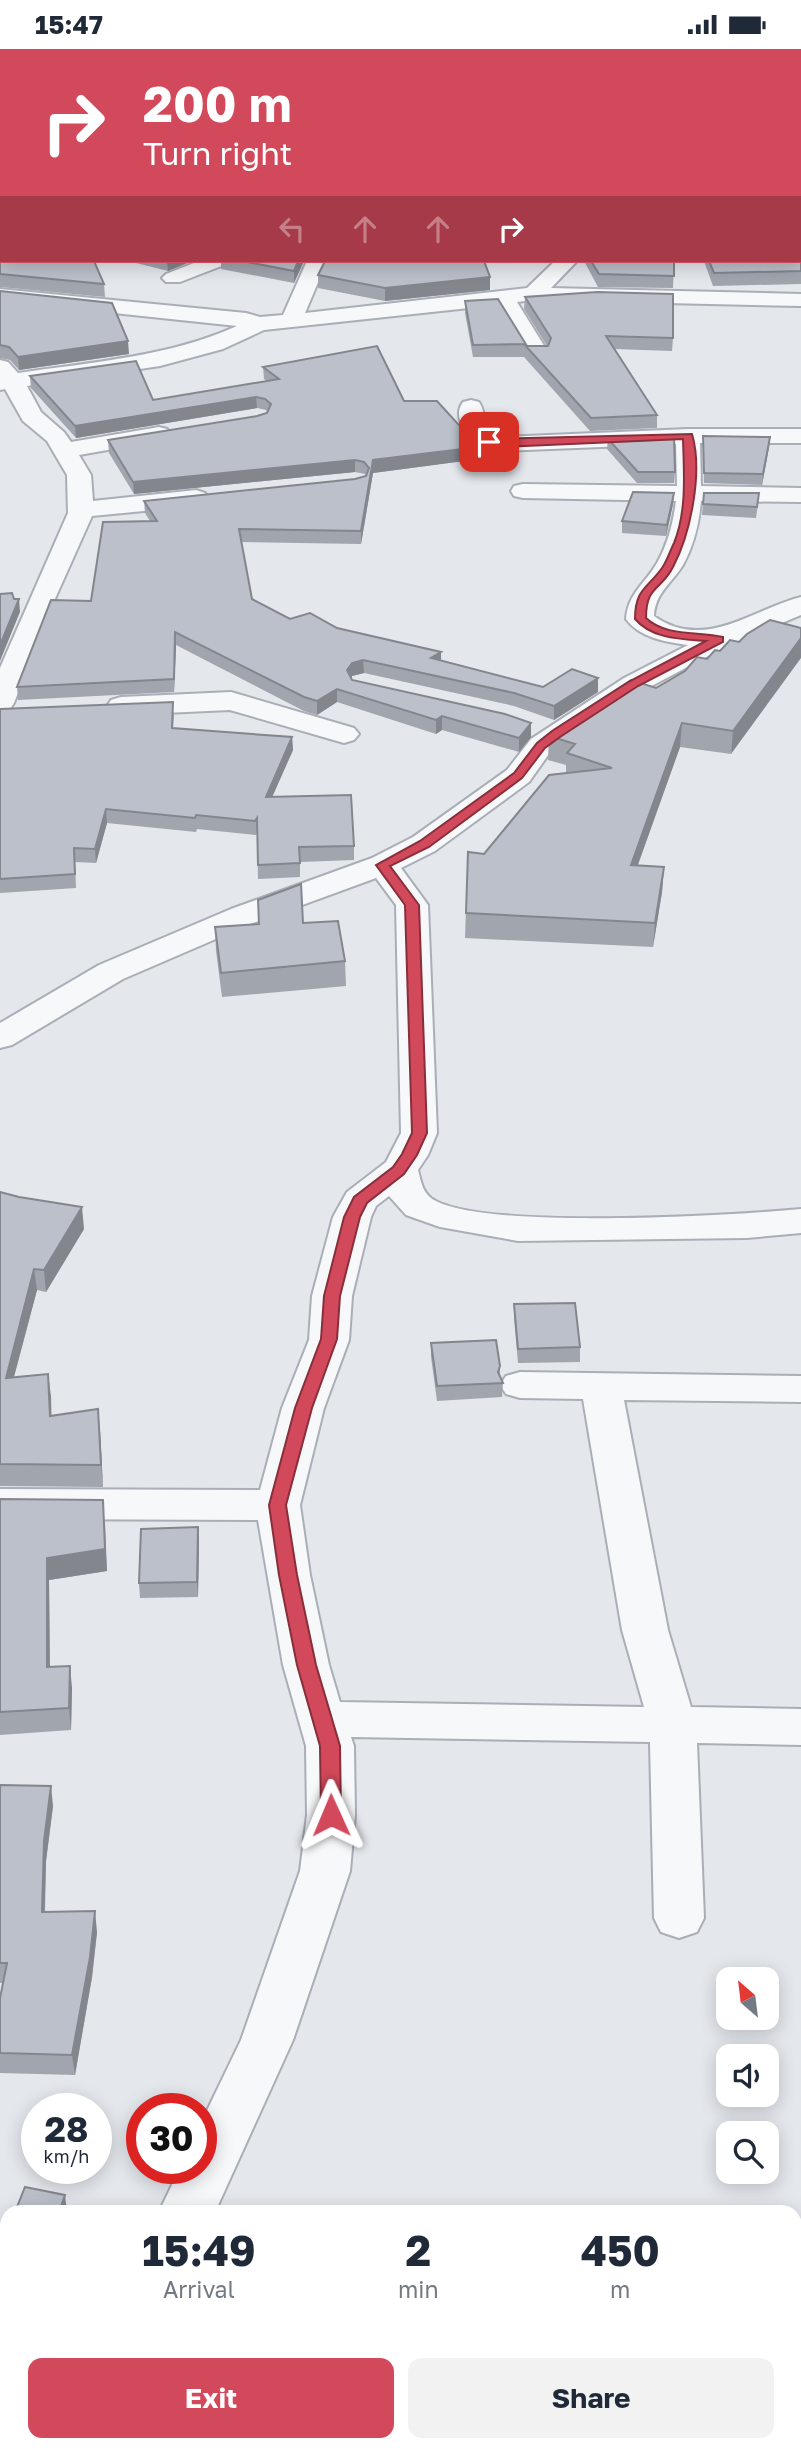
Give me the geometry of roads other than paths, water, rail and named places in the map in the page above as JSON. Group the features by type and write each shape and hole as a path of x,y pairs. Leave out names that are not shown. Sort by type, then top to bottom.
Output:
{"street":[{"path":"173,278 212,263"},
{"path":"292,319 316,263"},
{"path":"533,294 566,263"},
{"path":"8,708 45,593 81,510 79,475 56,437 31,417 4,377 160,359 193,352 259,324 533,294 801,300"},
{"path":"0,295 246,320 259,324"},
{"path":"504,298 537,352"},
{"path":"471,407 471,421 483,439 500,444 688,436 801,436"},
{"path":"64,450 180,431"},
{"path":"688,436 690,492 681,540 666,570 645,591 640,606 640,619 649,628 673,634 719,639"},
{"path":"523,491 801,495"},
{"path":"81,510 218,496"},
{"path":"11,596 45,593"},
{"path":"0,1038 111,972 243,916 383,865 424,844 518,776 541,745 634,684 719,639 801,605"},
{"path":"751,626 788,636"},
{"path":"99,707 231,701 344,734"},
{"path":"524,722 556,734"},
{"path":"190,2205 267,2040 325,1871 331,1815 330,1746 297,1622 278,1505 303,1408 329,1339 332,1296 352,1217 360,1200 398,1170 410,1155 419,1133 412,905 383,865"},
{"path":"398,1170 405,1192 419,1207 453,1219 518,1229 747,1226 801,1221"},
{"path":"520,1385 801,1389"},
{"path":"601,1386 645,1630 673,1725 679,1918"},
{"path":"0,1504 278,1505"},
{"path":"322,1719 801,1727"}]}
